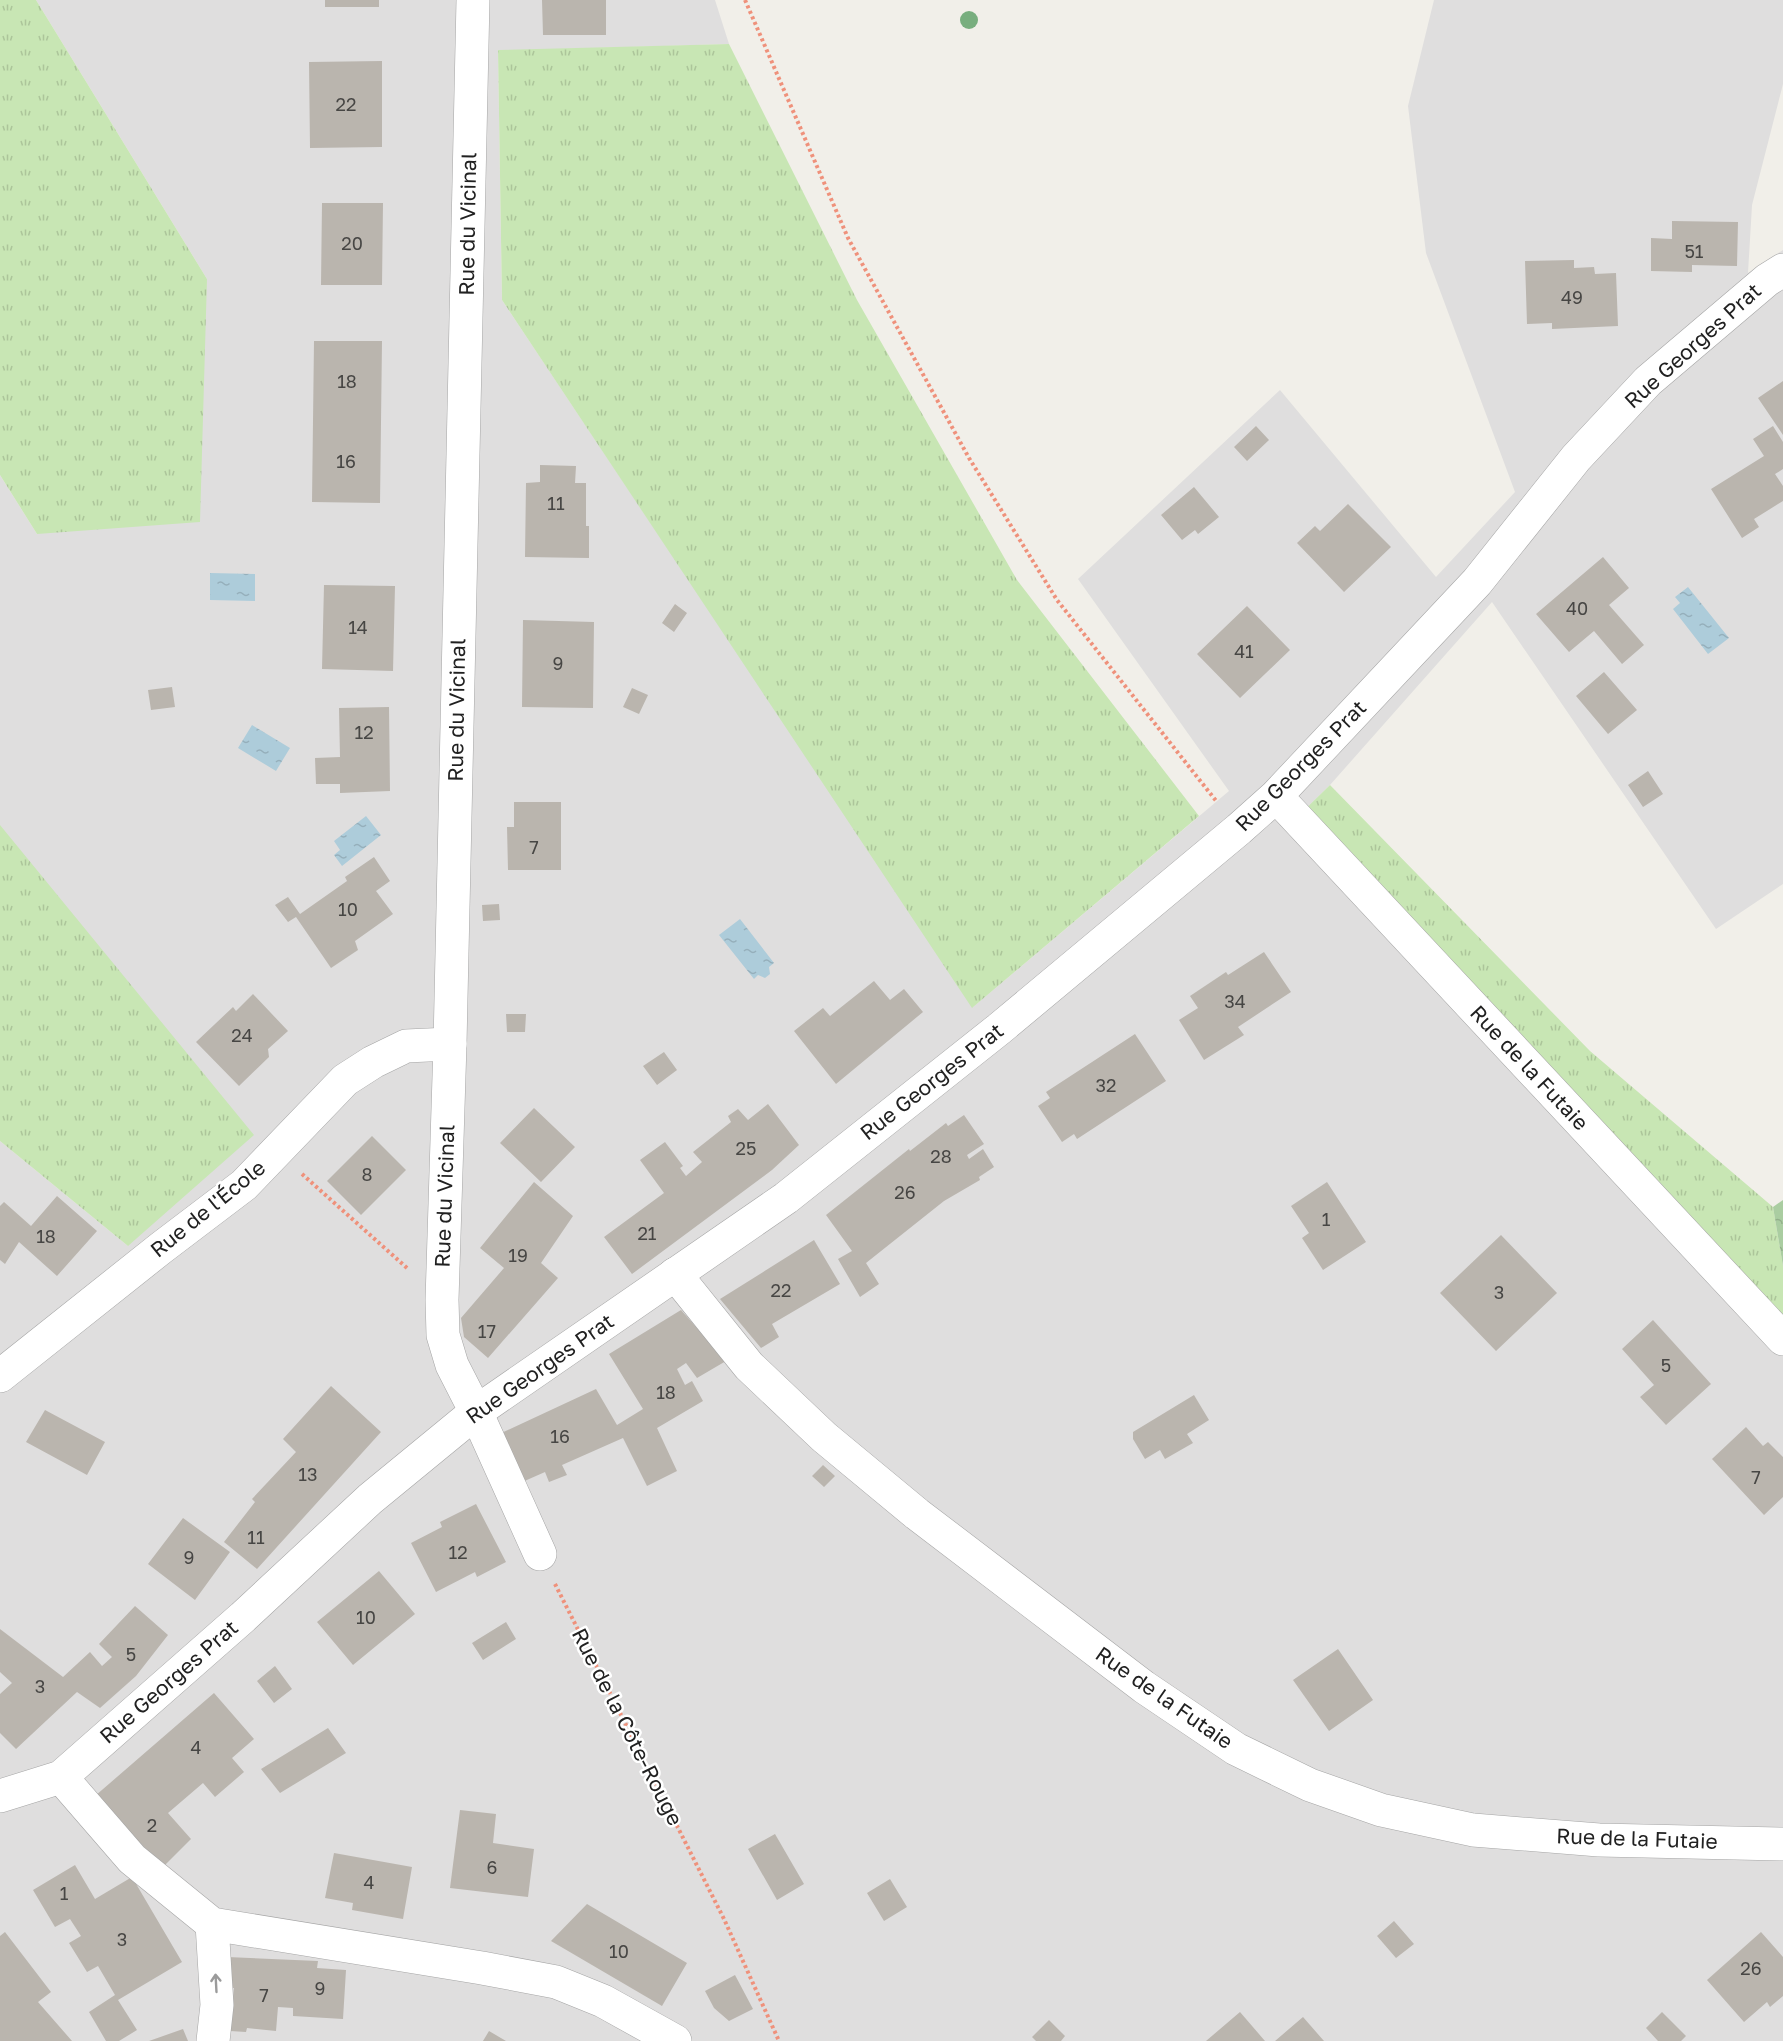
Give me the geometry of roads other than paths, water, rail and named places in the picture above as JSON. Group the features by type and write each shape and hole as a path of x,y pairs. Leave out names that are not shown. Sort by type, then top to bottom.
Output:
{"street":[{"name":"Rue du Vicinal","path":"473,0 450,1044 442,1300 443,1335 452,1365 476,1412"},
{"name":"Rue Georges Prat","path":"0,1796 61,1777 243,1617 370,1499 476,1412 786,1198 999,1029 1239,829 1276,796 1477,582 1576,458 1648,381 1767,280 1783,270"},
{"name":"Rue de la Futaie","path":"1276,796 1783,1339"},
{"name":"Rue de l'École","path":"0,1376 243,1185 278,1152 345,1080 373,1062 406,1046 450,1044"},
{"name":"Rue de la Futaie","path":"675,1274 749,1366 824,1437 917,1514 1144,1688 1236,1749 1310,1785 1371,1806 1473,1830 1599,1840 1783,1844"},
{"path":"476,1412 540,1554"},
{"path":"61,1777 132,1859 212,1924 556,1982 603,2001 675,2041"},
{"path":"212,1924 217,2005 213,2041"}],"water":[{"path":"210,573 255,574 255,601 210,600"},
{"path":"1688,587 1729,638 1708,654 1673,609 1680,603 1675,597"},
{"path":"252,725 290,748 276,771 238,748"},
{"path":"366,816 381,835 342,866 334,855 340,850 334,841"},
{"path":"740,919 774,963 769,967 770,974 765,978 758,975 754,979 719,935"}]}
